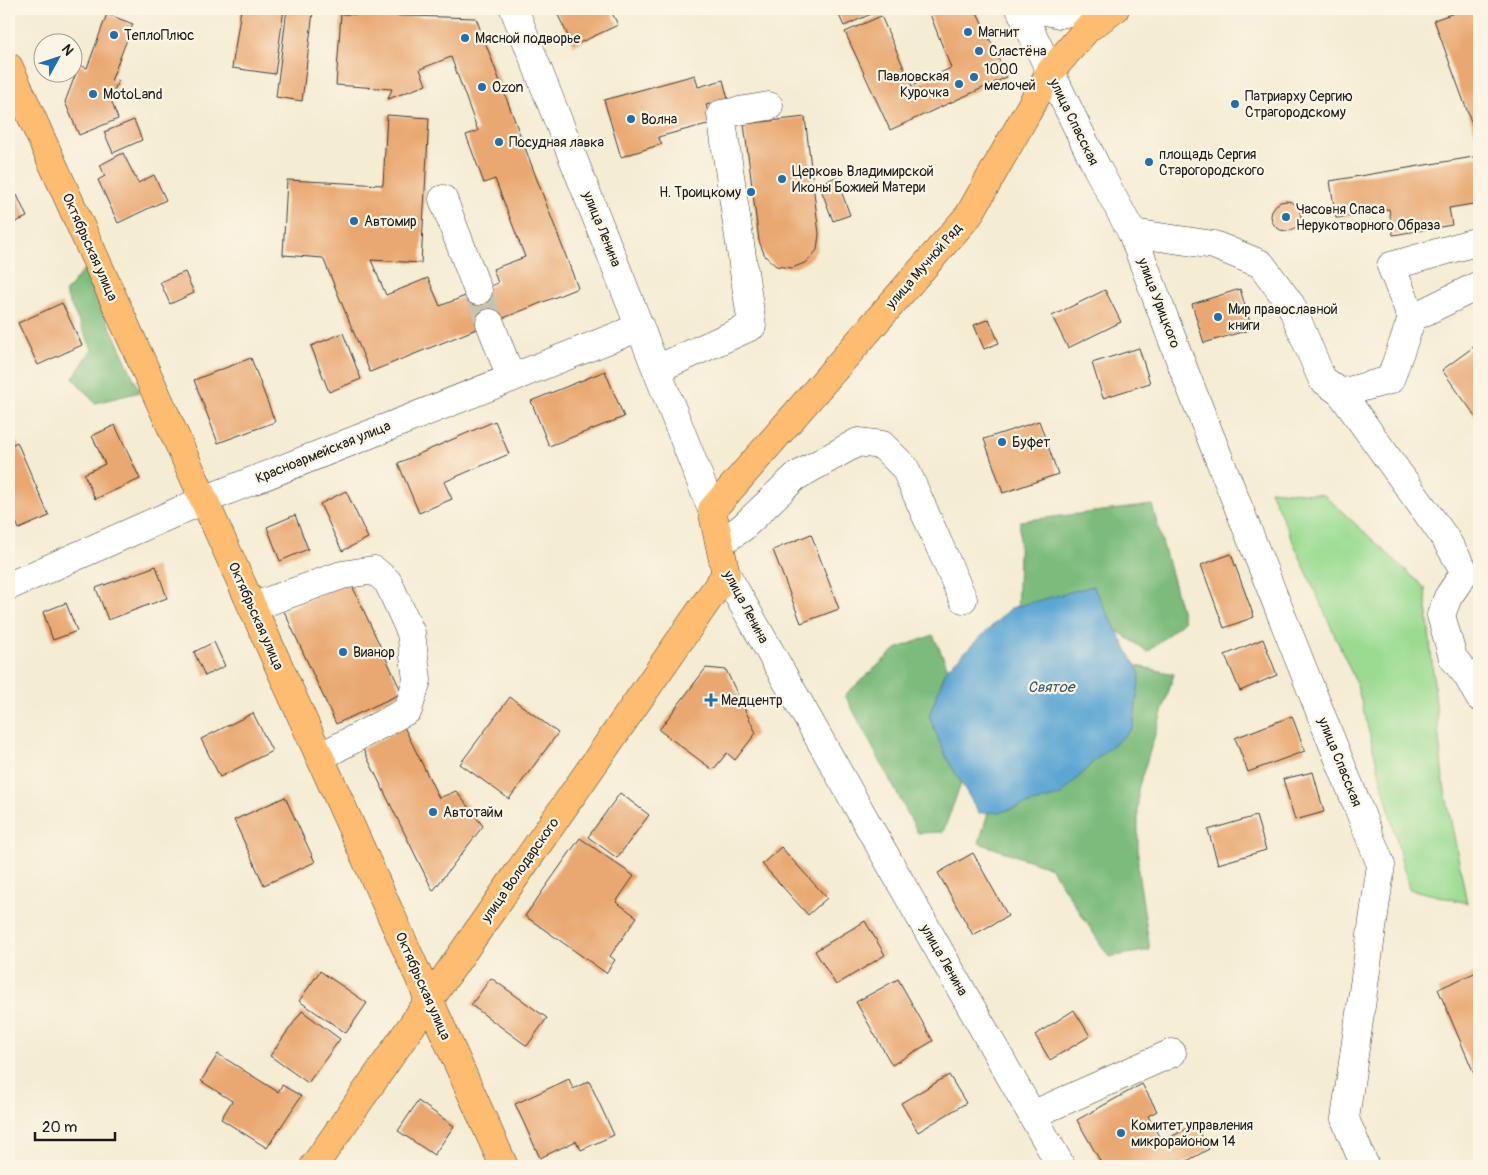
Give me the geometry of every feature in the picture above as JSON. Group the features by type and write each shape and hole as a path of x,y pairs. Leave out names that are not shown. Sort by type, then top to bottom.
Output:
{"main road":[{"name":"улица Мучной Ряд","path":"712,510 969,215 1050,72 1087,29 1115,9"},
{"name":"Октябрьская улица","path":"9,67 504,1166"},
{"name":"улица Ленина","path":"712,510 726,574"},
{"name":"улица Володарского","path":"314,1166 726,574"}],"street":[{"name":"улица Ленина","path":"514,9 712,510"},
{"name":"улица Спасская","path":"1020,9 1132,233"},
{"path":"1037,9 1060,14 1084,9"},
{"path":"657,369 752,326 721,114 769,106"},
{"path":"443,198 478,291"},
{"path":"1132,233 1214,245 1261,264 1291,306 1322,379 1341,393 1445,538 1465,572 1448,597 1440,615 1454,658 1467,675 1479,697"},
{"name":"улица Урицкого","path":"1132,233 1185,373"},
{"path":"1341,393 1390,380 1412,318 1391,266 1479,241"},
{"path":"1412,318 1479,285"},
{"path":"490,324 512,378"},
{"name":"Красноармейская улица","path":"9,586 204,500 640,327"},
{"name":"улица Спасская","path":"1185,373 1382,865 1345,1119 1365,1166"},
{"path":"720,543 742,528 795,477 858,442 882,445 905,468 963,599"},
{"path":"252,607 342,575 374,570 388,582 396,599 411,633 417,680 408,710 320,757"},
{"name":"улица Ленина","path":"726,574 1061,1166"},
{"path":"1032,1116 1172,1053"}],"green space":[{"path":"84,269 140,392 95,403 73,378 92,349 65,293"},
{"path":"1270,490 1324,495 1425,588 1443,780 1467,903 1409,889 1357,685"},
{"path":"1152,505 1184,621 1148,652 1083,607 1017,620 1020,521"},
{"path":"933,635 955,683 970,760 943,832 918,833 845,695 896,649"},
{"path":"1128,664 1174,674 1138,789 1138,871 1150,950 1109,957 1051,868 979,843 994,792"}],"water":[{"name":"Святое","path":"1093,586 1140,674 1133,728 1093,762 1061,795 1001,812 979,813 946,757 929,716 946,670 1011,608"}],"building":[{"path":"241,9 284,9 275,74 232,68"},
{"path":"287,9 313,12 302,101 276,97"},
{"path":"555,9 610,9 618,25 573,46"},
{"path":"836,9 877,9 878,11 844,26"},
{"path":"928,9 980,9 976,10 1007,77 890,130 845,32 881,16 912,86 951,68"},
{"path":"1455,9 1479,9 1479,134 1476,135 1434,20 1457,12"},
{"path":"107,14 133,24 111,81 118,80 111,100 118,119 79,135 65,102 73,82 82,82 82,66 87,68"},
{"path":"341,14 476,18 578,288 370,372 323,258 283,255 287,180 383,185 387,115 429,118 421,263 371,260 386,295 428,278 440,306 498,283 493,269 525,257 495,179 484,183 466,135 478,131 451,57 420,69 426,85 388,99 392,89 336,85"},
{"path":"695,75 698,87 723,80 728,99 706,105 711,123 658,137 662,144 621,157 604,100"},
{"name":"Церковь Владимирской Иконы Божией Матери","path":"805,117 819,234 817,250 807,262 792,268 776,266 765,256 759,241 744,124"},
{"path":"134,120 142,140 113,153 104,132"},
{"path":"123,153 138,183 154,175 166,200 118,223 98,180 105,176 100,165"},
{"path":"1479,156 1479,203 1449,208 1452,225 1393,235 1389,209 1336,218 1330,181"},
{"path":"836,177 850,215 833,221 819,184"},
{"path":"17,195 27,217 9,225 9,199"},
{"name":"Часовня Спаса Нерукотворного Образа","path":"1286,201 1297,205 1301,216 1297,227 1286,231 1275,227 1271,216 1275,205"},
{"path":"185,272 194,293 170,304 160,282"},
{"path":"1240,289 1252,329 1204,343 1192,304"},
{"path":"1105,290 1121,322 1068,348 1052,316"},
{"path":"62,303 82,345 38,365 18,323"},
{"path":"989,319 999,343 984,349 974,325"},
{"path":"343,333 361,379 329,392 311,346"},
{"path":"1479,343 1479,421 1442,370"},
{"path":"1139,348 1150,383 1103,398 1092,363"},
{"path":"251,358 275,422 218,443 194,380"},
{"path":"605,371 624,417 549,446 531,401"},
{"path":"495,421 509,454 444,482 452,499 419,513 398,463"},
{"path":"1039,421 1058,474 1003,493 984,439"},
{"path":"115,425 140,479 95,499 84,474 105,464 92,436"},
{"path":"17,442 49,516 19,529 9,505 9,446"},
{"path":"346,491 368,538 342,551 320,504"},
{"path":"295,515 308,549 280,561 267,527"},
{"path":"811,534 839,609 801,623 773,550"},
{"path":"1231,554 1254,617 1224,628 1201,565"},
{"path":"156,566 167,598 108,620 96,588"},
{"name":"Вианор","path":"350,581 402,693 336,724 284,611"},
{"path":"66,603 77,631 53,640 43,612"},
{"path":"1263,639 1277,675 1240,691 1225,655"},
{"path":"214,642 225,666 205,676 194,652"},
{"name":"Медцентр","path":"706,668 726,670 756,733 735,760 727,753 713,770 659,730"},
{"path":"510,697 558,733 509,799 460,764"},
{"path":"253,713 272,751 220,777 201,739"},
{"path":"1292,716 1305,751 1248,772 1235,738"},
{"name":"Автотайм","path":"404,727 439,798 456,791 483,826 433,891 363,749"},
{"path":"1313,772 1324,812 1295,820 1283,779"},
{"path":"620,793 649,815 617,858 588,837"},
{"path":"285,797 315,862 264,885 234,820"},
{"path":"1256,816 1266,850 1218,864 1208,830"},
{"path":"580,838 634,876 616,902 637,917 610,956 615,960 606,973 525,916"},
{"path":"781,847 827,898 808,915 762,864"},
{"path":"973,853 1008,916 973,935 938,873"},
{"path":"865,921 885,955 836,985 815,951"},
{"path":"320,971 367,1003 346,1033 299,1001"},
{"path":"1479,971 1479,1085 1438,989"},
{"path":"491,978 547,1018 527,1046 471,1005"},
{"path":"898,979 933,1041 892,1065 856,1002"},
{"path":"1074,1010 1090,1036 1050,1060 1035,1035"},
{"path":"302,1011 340,1039 308,1083 270,1056"},
{"path":"218,1054 278,1092 282,1085 301,1096 267,1148 221,1119 232,1101 201,1081"},
{"path":"949,1075 966,1103 918,1132 901,1103"},
{"path":"569,1079 573,1089 589,1081 614,1135 581,1150 576,1141 540,1158 515,1104"},
{"name":"Комитет управления микрорайоном 14","path":"1142,1084 1157,1111 1148,1116 1162,1142 1194,1124 1209,1149 1178,1166 1103,1166 1077,1120"},
{"path":"418,1101 454,1126 434,1155 398,1131"}],"tunnel":[{"path":"478,291 490,323"}],"place":[{"name":"Магнит","path":"968,32"},
{"name":"ТеплоПлюс","path":"114,35"},
{"name":"Мясной подворье","path":"465,38"},
{"name":"Сластёна","path":"979,51"},
{"name":"1000 мелочей","path":"974,77"},
{"name":"Павловская Курочка","path":"959,84"},
{"name":"Ozon","path":"482,87"},
{"name":"MotoLand","path":"93,94"},
{"name":"Патриарху Сергию Страгородскому","path":"1235,104"},
{"name":"Волна","path":"631,119"},
{"name":"Посудная лавка","path":"499,142"},
{"name":"площадь Сергия Старогородского","path":"1149,162"},
{"name":"Церковь Владимирской Иконы Божией Матери","path":"782,179"},
{"name":"Н. Троицкому","path":"751,192"},
{"name":"Часовня Спаса Нерукотворного Образа","path":"1286,217"},
{"name":"Автомир","path":"354,221"},
{"name":"Мир православной книги","path":"1218,317"},
{"name":"Буфет","path":"1002,442"},
{"name":"Вианор","path":"343,652"},
{"name":"Медцентр","path":"711,700"},
{"name":"Автотайм","path":"433,812"},
{"name":"Комитет управления микрорайоном 14","path":"1121,1133"}]}
